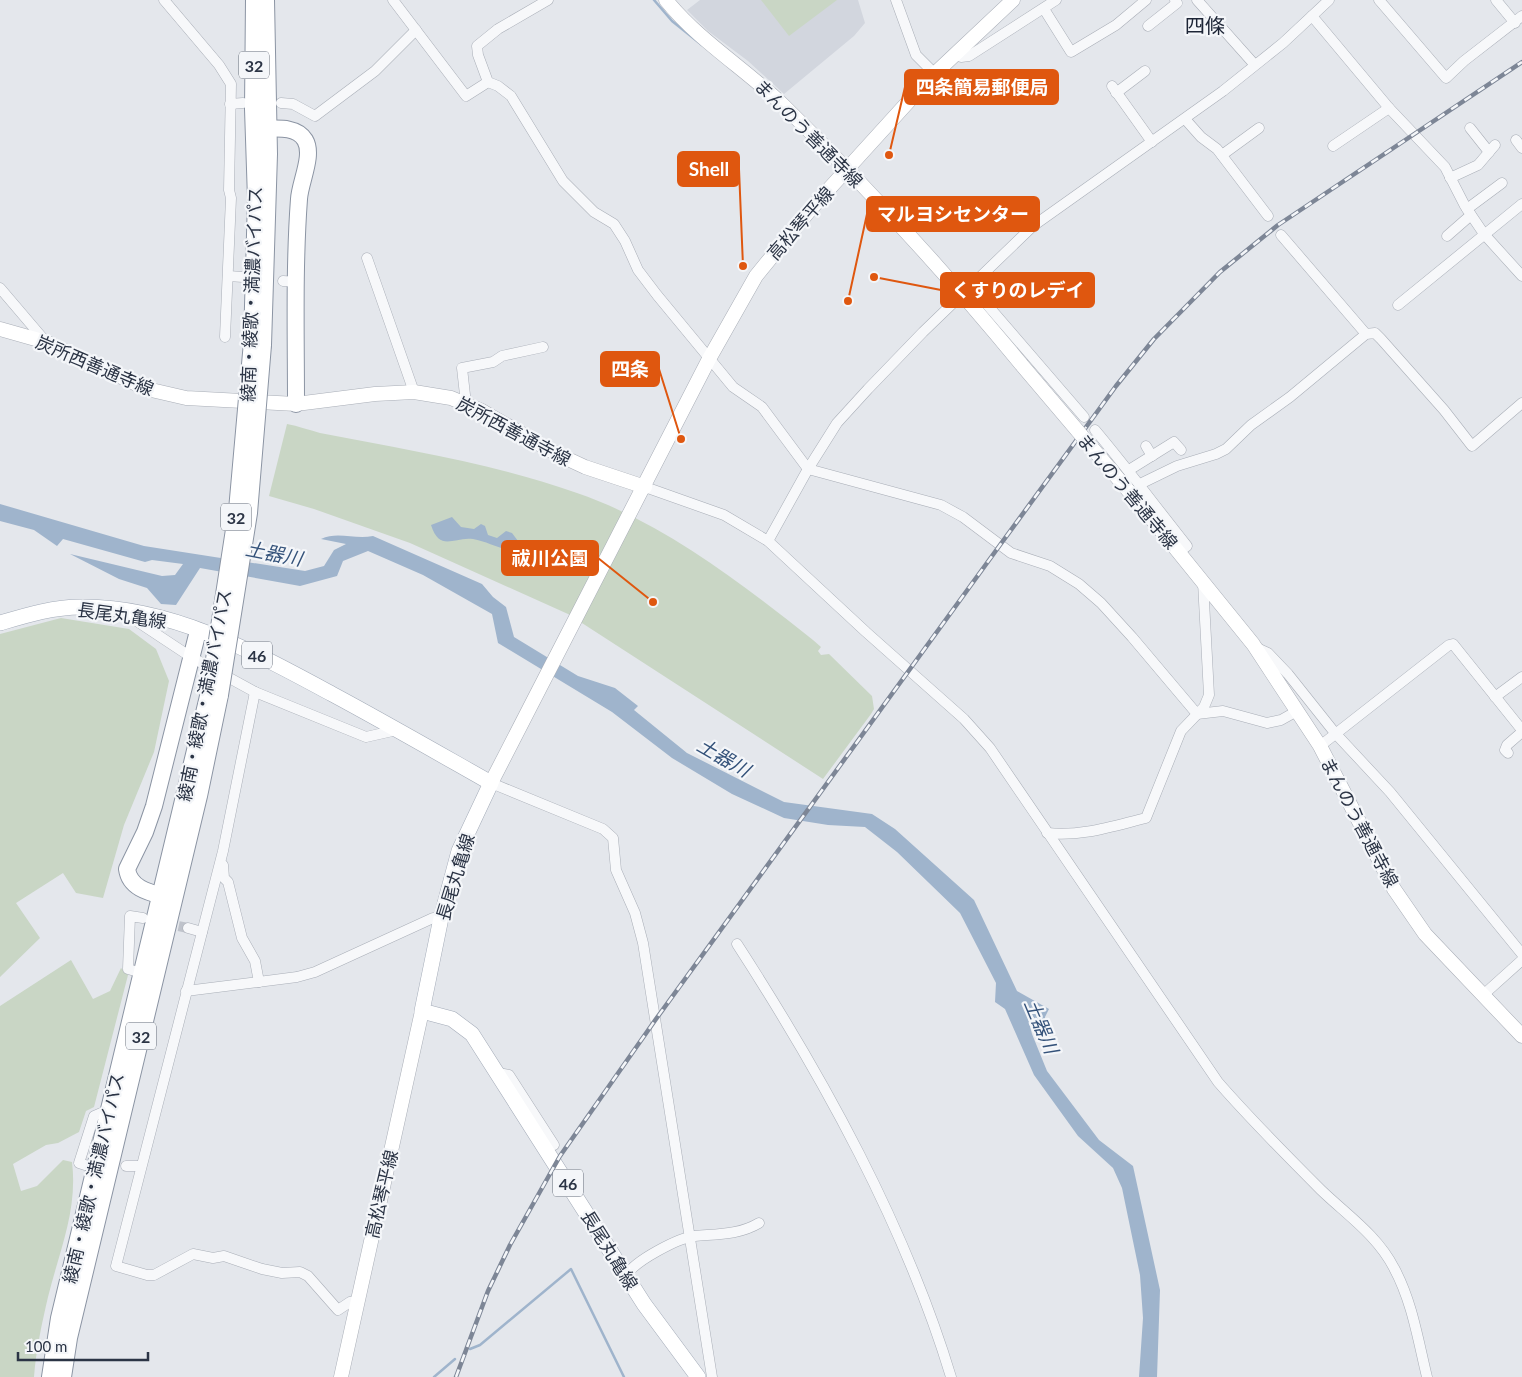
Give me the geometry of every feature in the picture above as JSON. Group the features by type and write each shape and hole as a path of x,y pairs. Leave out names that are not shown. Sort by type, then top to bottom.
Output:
{"highway":[{"name":"綾南・綾歌・満濃バイパス","path":"254,0 262,129"},
{"name":"綾南・綾歌・満濃バイパス","path":"50,1377 59,1318 114,1117 214,693 258,343 256,199 262,129 266,0"},
{"path":"262,129 286,129 297,132 304,138 308,147 299,201 290,281 296,404"},
{"path":"167,897 133,885 127,869 128,863 145,832 154,806 198,631"},
{"name":"綾南・綾歌・満濃バイパス","path":"63,1377 69,1338 142,973 167,897"}],"main road":[{"name":"まんのう善通寺線","path":"668,0 688,24 751,75 967,290 1021,364 1138,502 1255,647 1320,746 1394,889 1425,934 1522,1036"},
{"name":"高松琴平線","path":"645,487 709,359 756,276 846,170 935,74 1013,0"},
{"name":"炭所西善通寺線","path":"0,329 46,342 124,380 165,394 186,398 296,404 375,394 414,392 451,398 466,404 555,453 585,467 645,487"},
{"path":"494,777 645,487"},
{"name":"長尾丸亀線","path":"0,623 48,610 67,608 150,615 198,631 276,664 397,730 494,777 459,851 441,918 422,1011 443,1015 460,1024 472,1034 626,1276 667,1338 698,1377"},
{"name":"高松琴平線","path":"341,1377 422,1011"}],"street":[{"path":"164,0 228,77 231,84 229,190 231,198 225,337"},
{"path":"394,0 466,96 488,82"},
{"path":"548,0 498,29 477,46 478,55 488,82 498,86 511,96 563,181 594,212 614,224 625,241 638,270 733,387 762,407 808,469 941,505 964,517 1012,553 1050,566 1079,584 1101,603 1132,636 1197,714"},
{"path":"896,0 916,55 935,74"},
{"path":"954,54 961,58 969,56 1056,0"},
{"path":"1044,9 1071,52 1116,25 1146,0"},
{"path":"1148,26 1177,3 1175,0"},
{"path":"1198,0 1254,64"},
{"path":"768,541 808,469 837,423 862,395 1033,226 1185,119 1254,64 1278,48 1328,0"},
{"path":"1379,0 1415,49 1446,78 1464,61 1485,52 1519,20 1496,0"},
{"path":"1312,16 1389,108 1445,167 1469,212 1484,234 1522,276"},
{"path":"281,103 293,104 315,116 375,71 416,30"},
{"path":"1145,71 1114,89 1132,106 1152,142"},
{"path":"230,104 243,103"},
{"path":"1333,146 1389,108"},
{"path":"1185,119 1222,156 1268,216"},
{"path":"1222,156 1259,128"},
{"path":"1450,178 1478,165 1492,149 1470,128"},
{"path":"1447,236 1469,212 1502,183"},
{"path":"1398,305 1522,204"},
{"path":"1281,235 1366,334"},
{"path":"367,258 414,392"},
{"path":"228,276 243,277"},
{"path":"0,288 46,342"},
{"path":"967,290 1084,417"},
{"path":"1140,484 1177,466 1226,449 1251,424 1290,397 1366,334 1376,334 1381,339 1444,410 1472,446 1522,403"},
{"path":"466,404 462,368 477,369 502,356 543,347"},
{"path":"1095,430 1129,470 1187,546 1179,552"},
{"path":"1129,470 1149,451 1174,442 1181,450"},
{"path":"645,487 724,516 768,541 964,719 990,748 1218,1082 1248,1116 1316,1185 1376,1241 1393,1266 1406,1293 1427,1377"},
{"path":"1047,834 1066,835 1113,827 1146,818 1181,731 1204,707 1209,694 1206,611 1202,581"},
{"path":"124,612 191,657 255,692 366,737 397,730"},
{"path":"1320,746 1453,644 1522,731 1507,745 1505,750 1508,753"},
{"path":"1255,647 1268,653 1284,669 1335,734 1390,792 1522,954"},
{"path":"1495,697 1522,677"},
{"path":"255,692 223,851 116,1266 154,1275 193,1254 212,1258 224,1256 262,1269 282,1273 300,1272 308,1276 338,1310 350,1302 358,1301"},
{"path":"1197,714 1223,711 1267,723 1281,720 1297,711"},
{"path":"494,777 595,826 613,838 616,870 635,913 643,943 712,1377"},
{"path":"223,851 224,878 228,882 242,938 255,961 259,982"},
{"path":"142,973 128,969 130,916 143,918"},
{"path":"186,992 298,977 314,972 433,918 441,918"},
{"path":"188,928 202,932"},
{"path":"737,944 782,1014 889,1216 914,1276 951,1377"},
{"path":"1482,996 1522,960"},
{"path":"498,1073 509,1075 554,1145"},
{"path":"85,1165 79,1163 94,1116 101,1113 114,1117"},
{"path":"126,1166 142,1166"},
{"path":"626,1276 631,1268 662,1249 690,1237 715,1236 749,1228 759,1222"}],"shaded area":[{"path":"700,0 858,0 865,23 854,36 784,94 748,61 708,31 687,10"}],"green space":[{"path":"761,0 837,0 789,36"},
{"path":"287,424 320,433 449,458 514,473 577,493 640,521 701,556 813,640 821,647 818,651 821,655 829,654 872,696 874,709 823,779 568,614 410,543 314,509 269,496"},
{"path":"61,618 129,629 156,649 169,681 154,752 124,825 103,898 76,893 63,873 16,903 40,938 0,977 0,634"},
{"path":"71,960 93,999 110,991 121,968 128,975 94,1107 86,1111 79,1132 58,1143 46,1145 13,1164 21,1191 37,1186 63,1160 72,1162 72,1197 70,1214 44,1317 34,1377 0,1377 0,1006"}],"water":[{"name":"土器川","path":"0,504 144,546 305,571 324,566 334,550 346,544 321,539 334,536 373,536 482,584 493,597 506,607 514,637 578,676 615,688 638,706 634,710 687,753 784,802 872,814 895,829 974,900 1017,991 1049,1009 1045,1017 1045,1031 1025,1007 1032,1034 1047,1071 1099,1140 1133,1166 1160,1290 1157,1377 1139,1377 1143,1318 1140,1275 1122,1188 1113,1168 1078,1136 1034,1075 1005,1009 995,1002 996,983 960,913 897,852 865,827 828,825 784,818 732,794 672,758 612,712 498,643 492,614 423,575 368,551 343,561 337,576 300,586 200,568 176,605 161,604 147,588 119,579 70,554 162,576 175,575 183,564 152,560 145,562 63,539 57,546 34,530 0,521"},
{"path":"452,517 461,527 474,529 481,524 485,526 488,535 497,538 506,531 512,533 518,541 508,550 473,539 443,541 435,534 431,525"}],"waterway":[{"path":"654,0 672,21 702,45"},
{"path":"470,1349 480,1345 571,1269 624,1377"},
{"path":"434,1377 455,1359"}],"tunnel":[{"path":"164,923 188,928"}],"railway":[{"path":"456,1377 488,1291 510,1245 560,1156 656,1019 1000,545 1116,386 1154,339 1220,272 1278,225 1522,62"}],"place":[{"name":"四条簡易郵便局","path":"889,155"},
{"name":"Shell","path":"743,266"},
{"name":"くすりのレデイ","path":"874,277"},
{"name":"マルヨシセンター","path":"848,301"},
{"name":"四条","path":"681,439"},
{"name":"祓川公園","path":"653,602"}],"district":[{"name":"四條","path":"1205,25"}]}
